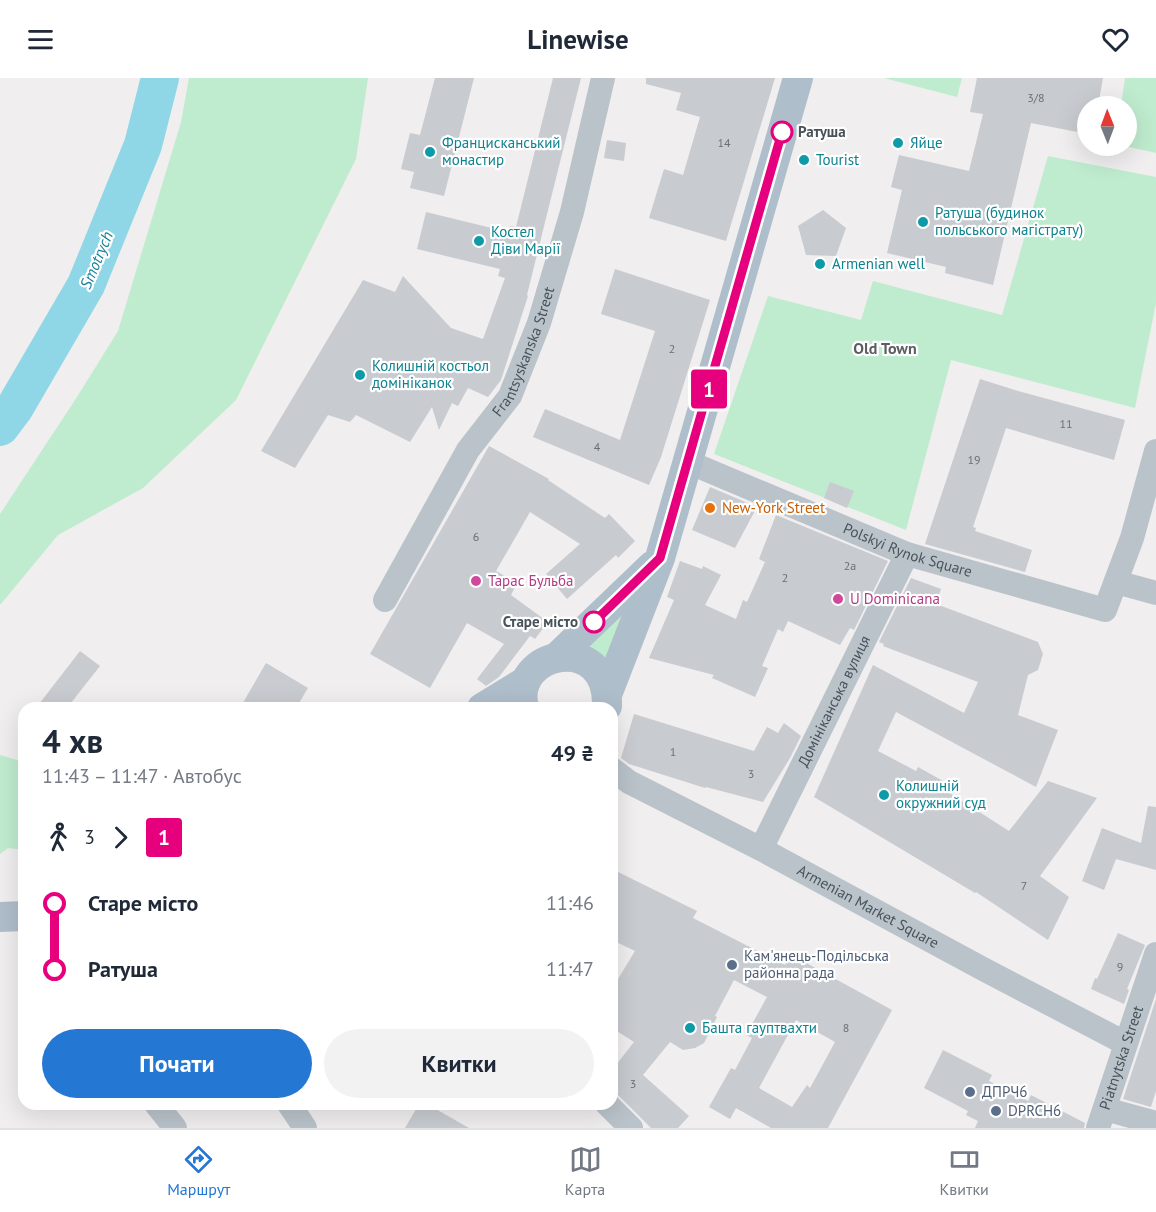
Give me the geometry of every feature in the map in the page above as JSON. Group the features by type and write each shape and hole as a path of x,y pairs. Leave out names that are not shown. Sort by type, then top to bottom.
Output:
{"main road":[{"path":"607,700 660,558 798,78"},
{"path":"557,657 660,558"},
{"path":"502,702 525,695 534,670 544,662 557,657 571,656 584,660 595,668 603,679 607,700"},
{"path":"0,917 18,916"}],"street":[{"name":"Frantsyskanska Street","path":"385,600 468,450 510,396 539,322 572,212 603,78"},
{"name":"Polskyi Rynok Square","path":"688,462 907,554 1105,610 1131,538 1156,451"},
{"name":"Домініканська вулиця","path":"761,849 907,554"},
{"path":"1116,582 1156,593"},
{"name":"Armenian Market Square","path":"618,774 629,782 761,849 1125,1043"},
{"name":"Piatnytska Street","path":"1101,1119 1156,954"},
{"path":"161,1110 175,1128"},
{"path":"293,1110 305,1128"},
{"path":"613,1110 631,1128"},
{"path":"1101,1119 1156,1123"}],"green space":[{"path":"189,78 368,78 356,159 236,400 143,488 58,535 0,605 0,514 118,331 181,122"},
{"path":"884,78 962,78 957,97"},
{"path":"1125,78 1156,78 1156,153 1137,149 1137,96 1122,96"},
{"path":"1048,156 1156,177 1156,303 1135,408 951,360 906,530 714,454 768,296 861,320 873,281 1002,315"},
{"path":"635,591 608,666 579,649"},
{"path":"0,755 18,760 18,849 8,848 0,854"}],"building":[{"name":"Францисканський монастир","path":"435,78 474,78 444,196 410,188 414,172 401,169 410,133 420,135"},
{"path":"553,78 581,78 528,296 501,380 488,397 468,388 458,406 452,403 439,430 432,407 410,442 356,415 350,422 328,415 295,468 261,451 363,280 395,292 403,276 451,328 483,339 505,278 498,276 500,269 417,249 426,212 508,232 510,226 516,227"},
{"path":"646,78 775,78 726,241 649,218 664,169 683,175 700,117 676,110 681,93 646,84"},
{"path":"977,78 1103,78 1100,96 1077,96 1077,132 1031,123 993,285 945,273 946,267 887,253 902,190 891,187 899,155 969,171 983,114 970,112"},
{"path":"607,140 626,143 624,161 604,158"},
{"path":"823,210 846,228 836,256 806,255 798,226"},
{"path":"615,269 710,300 661,457 649,485 533,437 545,409 620,440 655,331 601,314"},
{"path":"980,379 1125,420 1114,460 1006,428 973,527 976,528 975,531 1032,550 1025,572 925,544"},
{"path":"489,446 549,479 605,518 609,514 635,541 618,558 616,555 567,599 546,574 580,544 530,512 496,571 517,583 511,595 548,622 535,639 530,636 499,677 486,686 477,679 504,644 467,623 430,688 370,654"},
{"path":"830,482 854,491 847,508 824,498"},
{"path":"710,487 757,507 735,548 692,530"},
{"path":"776,515 888,561 854,630 850,628 840,645 788,621 783,632 778,629 762,666 768,668 755,697 712,678 714,675 649,658 674,600 667,597 680,561 702,569 703,566 721,575 705,605 736,619 743,600 747,602 765,562 759,559"},
{"path":"911,578 941,589 936,604 1038,642 1043,654 1038,670 1028,675 1018,715 1058,730 1036,787 896,712 878,751 916,771 918,767 952,786 948,792 1009,831 1048,781 1097,798 1040,876 1069,897 1048,940 976,892 814,797 873,665 964,713 978,682 883,646 884,644 879,642"},
{"path":"80,651 100,666 72,702 41,702"},
{"path":"266,663 308,688 300,702 243,702"},
{"path":"634,714 754,751 767,727 778,733 784,723 801,736 763,802 705,788 629,764 621,758"},
{"path":"1148,806 1156,807 1156,870 1116,859 1104,890 1082,881 1102,828 1141,843"},
{"path":"618,872 697,911 693,918 785,965 790,954 892,1010 828,1128 771,1128 736,1108 730,1119 709,1107 731,1068 735,1070 752,1038 746,1035 767,997 734,980 704,1043 695,1048 683,1050 670,1042 643,1075 689,1116 678,1128 651,1128 618,1095 618,1062 634,1042 618,1032 618,979 635,951 618,943","holes":["796,1020 835,1042 810,1088 807,1085 792,1107 759,1088"]},
{"path":"1118,933 1145,945 1127,989 1129,990 1124,1004 1091,989"},
{"path":"1156,999 1156,1091 1151,1107 1123,1099"},
{"name":"ДПРЧ6","path":"943,1050 992,1075 989,1081 1028,1101 1031,1095 1085,1123 1084,1128 975,1128 978,1121 966,1115 968,1111 924,1088"},
{"path":"416,1110 438,1110 469,1128 405,1128"}],"waterway":[{"name":"Smotrych","path":"0,427 15,407 86,285 143,145 160,78"}],"bus line":[{"name":"1","path":"594,622 660,558 782,132"}],"place":[{"name":"Ратуша","path":"782,132"},
{"name":"Яйце","path":"898,143"},
{"name":"Францисканський монастир","path":"430,152"},
{"name":"Tourist","path":"804,160"},
{"name":"Ратуша (будинок польського магістрату)","path":"923,222"},
{"name":"Костел Діви Марії","path":"479,241"},
{"name":"Armenian well","path":"820,264"},
{"name":"Колишній костьол домініканок","path":"360,375"},
{"name":"New-York Street","path":"710,508"},
{"name":"Тарас Бульба","path":"476,581"},
{"name":"U Dominicana","path":"838,599"},
{"name":"Старе місто","path":"594,622"},
{"name":"Колишній окружний суд","path":"884,795"},
{"name":"Кам'янець-Подільська районна рада","path":"732,965"},
{"name":"Башта гауптвахти","path":"690,1028"},
{"name":"ДПРЧ6","path":"970,1092"},
{"name":"DPRCH6","path":"996,1111"}],"district":[{"name":"Old Town","path":"885,348"}]}
